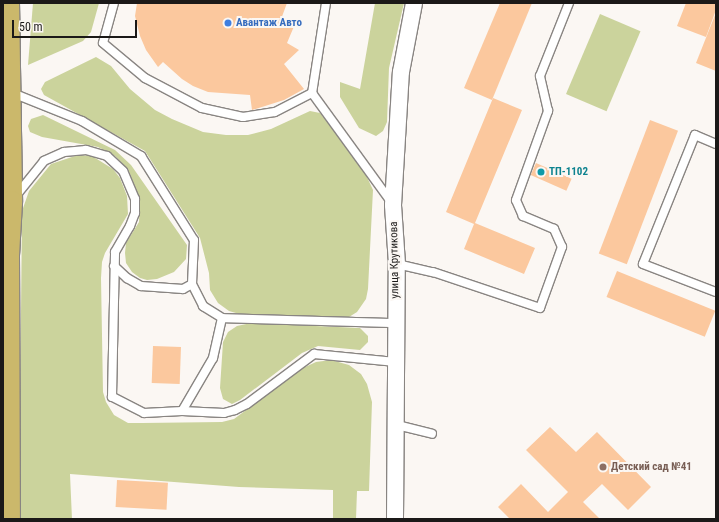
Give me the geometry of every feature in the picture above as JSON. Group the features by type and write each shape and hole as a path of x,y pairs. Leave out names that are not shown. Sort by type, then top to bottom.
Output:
{"main road":[{"path":"8,3 8,91 11,202 8,255 9,519"}],"street":[{"name":"улица Крутикова","path":"395,519 397,426 395,324 397,264 393,205 402,72 414,3"}],"lane":[{"path":"114,3 104,43 145,78 202,108 243,117 275,112 312,93"},
{"path":"326,3 312,93 393,205"},
{"path":"397,264 433,272 540,308 562,247 554,230 524,216 516,200 548,111 540,76 569,3"},
{"path":"8,91 82,122 141,156 194,240 192,284 203,306 222,318 395,324"},
{"path":"716,144 695,135 644,264 716,292"},
{"path":"11,202 44,161 64,152 86,150 107,156 123,171 135,199 135,213 130,226 115,252 112,397 144,413 182,411 224,414 246,404 314,354 396,362"},
{"path":"114,266 127,278 141,286 183,289 192,284"},
{"path":"182,411 213,358 222,318"},
{"path":"397,426 432,434"}],"green space":[{"path":"33,3 99,3 91,32 83,41 28,65"},
{"path":"375,3 404,3 389,68 387,122 383,131 376,136 359,128 340,97 340,82 360,89"},
{"path":"600,14 641,31 607,111 566,94"},
{"path":"96,57 111,66 130,89 155,110 203,132 226,135 248,135 271,129 310,111 320,113 357,160 373,190 368,289 366,299 357,312 349,317 243,315 229,311 218,303 210,290 209,273 200,238 145,151 44,95 41,89 45,82"},
{"path":"43,115 115,150 131,165 187,245 186,259 174,272 157,279 147,280 140,278 132,272 126,263 126,243 139,222 140,199 128,169 115,156 98,147 42,137 30,132 28,126 31,119"},
{"path":"78,155 92,156 113,169 120,178 127,196 128,214 105,253 102,262 101,278 103,392 106,402 114,415 128,423 222,422 234,419 303,368 316,362 331,360 349,365 361,374 367,384 372,402 369,491 357,491 356,519 333,519 333,490 239,487 70,474 72,519 19,519 22,211 29,191 51,164"},
{"path":"251,323 360,328 368,336 368,342 360,350 318,346 302,353 240,400 232,404 223,399 220,388 223,342 228,332 237,326"}],"building":[{"path":"137,3 287,3 280,22 295,24 287,43 299,50 284,64 304,89 284,100 252,110 250,95 208,92 193,86 182,79 163,62 158,67 146,50 140,36 135,16"},
{"path":"500,3 532,3 492,100 464,88"},
{"path":"686,3 716,3 716,10 706,37 677,26"},
{"path":"716,15 716,71 696,63"},
{"path":"493,98 522,110 475,223 535,248 524,274 464,249 474,224 446,212"},
{"path":"650,120 678,131 627,264 599,254"},
{"path":"536,163 572,179 566,191 531,175"},
{"path":"617,271 715,311 705,337 607,297"},
{"path":"153,346 181,347 180,384 152,383"},
{"path":"550,427 576,452 597,432 651,487 628,510 602,484 583,502 600,519 510,519 498,507 521,484 548,512 568,492 526,450"},
{"path":"117,480 168,483 167,510 116,507"}],"place":[{"name":"Авантаж Авто","path":"228,23"},
{"name":"ТП-1102","path":"541,172"},
{"name":"Детский сад №41","path":"603,467"}]}
